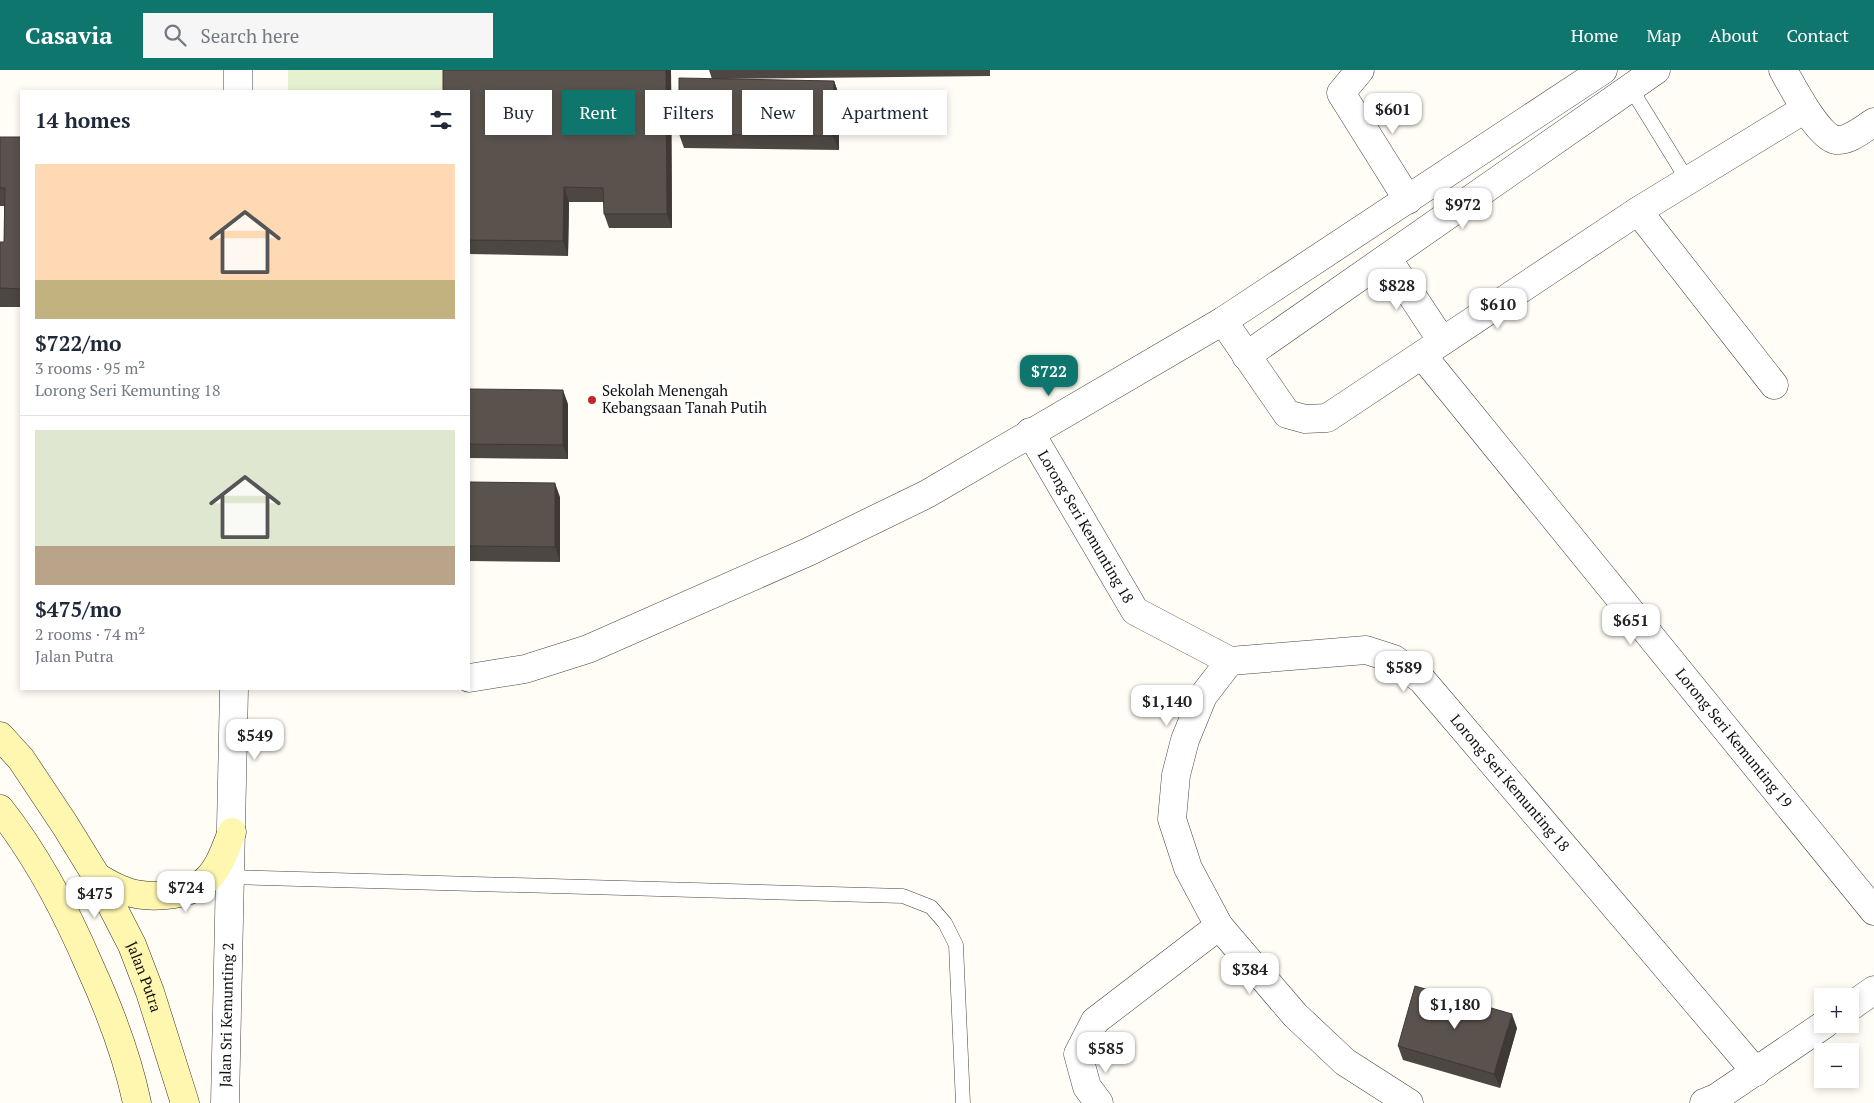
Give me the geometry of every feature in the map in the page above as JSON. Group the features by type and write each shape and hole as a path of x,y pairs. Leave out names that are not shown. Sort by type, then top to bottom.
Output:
{"main road":[{"name":"Jalan Putra","path":"0,736 21,759 42,790 96,877 132,944 150,992 185,1103"},
{"path":"0,809 21,836 52,888 79,941 113,1019 131,1073 138,1103"},
{"path":"96,877 126,892 147,895 168,895 192,890 205,882 218,864 232,832"}],"street":[{"path":"238,70 238,90"},
{"path":"1360,70 1341,93 1408,200"},
{"path":"470,678 525,669 588,649 808,552 927,494 1030,432 1223,321 1603,70"},
{"path":"1246,356 1656,70"},
{"path":"1784,70 1805,108 1828,137 1838,140 1850,137 1874,122"},
{"path":"1223,321 1286,414 1305,419 1327,418 1638,211 1805,108"},
{"path":"1638,211 1774,385"},
{"name":"Lorong Seri Kemunting 19","path":"1387,258 1432,348 1874,912"},
{"name":"Lorong Seri Kemunting 18","path":"1030,432 1135,611 1230,661 1366,650 1394,659 1422,680 1756,1072"},
{"path":"1230,661 1203,696 1185,740 1176,775 1172,819 1188,868 1219,926 1295,1015 1345,1062 1409,1103"},
{"name":"Jalan Sri Kemunting 2","path":"225,1103 234,690"},
{"path":"1099,1103 1087,1087 1078,1054 1096,1021 1219,926"},
{"path":"1859,1001 1874,990"},
{"path":"1704,1103 1716,1098 1814,1032"}],"lane":[{"path":"1630,87 1688,181"},
{"path":"230,877 904,896 931,907 945,923 956,945 963,1103"}],"green space":[{"path":"288,70 448,70 448,90 288,90"}],"building":[{"path":"443,70 666,70 666,90 645,90 645,135 666,135 667,214 604,214 603,188 564,187 563,241 470,240 470,90 443,90"},
{"path":"679,78 834,81 834,90 823,90 823,135 833,136 756,135 813,135 813,90 742,90 742,135 732,135 732,90 679,90"},
{"path":"0,137 20,137 20,289 0,288 0,242 4,242 5,188 0,188"},
{"path":"470,389 563,390 563,445 470,444"},
{"path":"470,482 555,483 555,547 470,546"},
{"path":"1415,986 1512,1014 1494,1074 1398,1046"}],"place":[{"name":"Sekolah Menengah Kebangsaan Tanah Putih","path":"592,400"}]}
